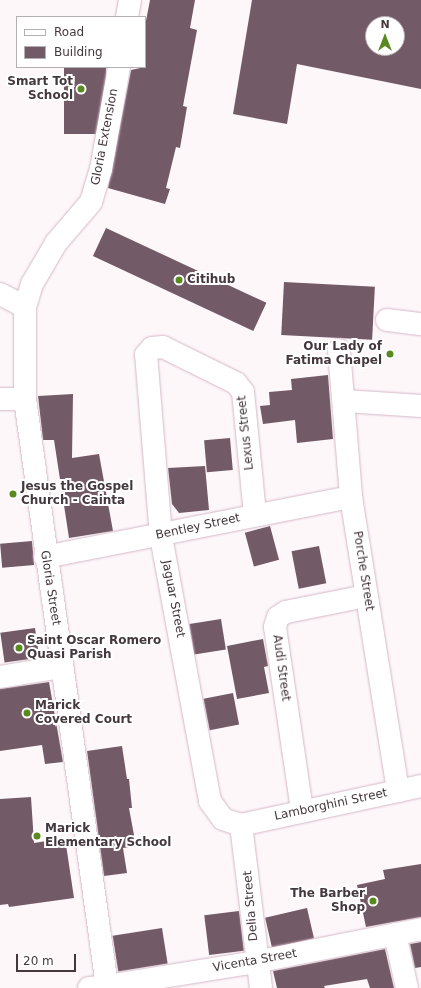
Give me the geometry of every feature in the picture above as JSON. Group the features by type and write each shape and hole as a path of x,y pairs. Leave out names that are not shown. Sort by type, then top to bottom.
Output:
{"street":[{"path":"127,16 130,0"},
{"name":"Gloria Extension","path":"25,307 32,284 56,243 91,202 101,169 119,68"},
{"path":"0,294 25,307"},
{"name":"Gloria Street","path":"25,307 25,399 45,557 62,667 98,987"},
{"path":"387,320 421,324"},
{"name":"Lexus Street","path":"146,355 152,348 163,346 236,383 242,392 255,515"},
{"name":"Porche Street","path":"339,350 345,402 351,497 398,791"},
{"name":"Jaguar Street","path":"146,355 161,536 210,801 222,819 241,824"},
{"path":"0,399 25,399"},
{"path":"345,402 421,406"},
{"name":"Bentley Street","path":"45,557 161,536 255,515 351,497"},
{"name":"Audi Street","path":"302,810 275,627 278,617 286,612 366,596"},
{"path":"0,677 62,667"},
{"name":"Lamborghini Street","path":"241,824 421,786"},
{"name":"Delia Street","path":"241,824 248,871 255,962 260,988"},
{"name":"Vicenta Street","path":"98,987 255,962 421,929"},
{"path":"395,934 407,988"}],"building":[{"path":"150,0 195,0 190,28 197,30 183,106 187,107 180,148 176,147 166,188 170,189 165,204 108,188 131,70 146,68 146,21"},
{"path":"252,0 421,0 421,89 297,64 287,124 233,114"},
{"path":"64,68 106,68 106,134 64,134"},
{"name":"Citihub","path":"106,228 266,303 253,331 93,256"},
{"path":"284,282 375,287 372,340 281,335"},
{"path":"328,375 333,439 297,443 295,420 263,424 260,406 270,405 269,392 292,390 291,379"},
{"path":"73,394 72,458 99,454 113,531 69,538 54,440 43,440 38,396"},
{"path":"230,438 233,470 207,472 204,440"},
{"path":"205,466 209,510 179,513 172,504 168,468"},
{"path":"270,526 279,560 254,567 245,533"},
{"path":"32,541 34,565 2,568 0,544"},
{"path":"319,546 326,583 299,589 292,551"},
{"path":"221,619 226,650 194,655 189,624"},
{"name":"Saint Oscar Romero Quasi Parish","path":"35,628 39,658 5,663 0,633"},
{"path":"263,639 268,666 264,667 269,693 237,699 227,646"},
{"name":"Marick Covered Court","path":"49,682 63,762 45,764 42,745 0,751 0,689"},
{"path":"233,693 239,724 210,730 204,699"},
{"path":"122,746 127,779 129,779 132,808 129,808 136,846 123,848 127,873 104,876 87,751"},
{"path":"31,797 34,843 65,838 74,898 9,907 8,904 0,905 0,799"},
{"path":"421,864 421,917 366,927 357,885 385,879 383,870"},
{"path":"307,908 314,938 272,948 265,918"},
{"path":"239,911 244,951 209,955 204,915"},
{"path":"162,928 168,964 118,971 113,936"},
{"path":"421,942 421,967 415,968 410,944"},
{"path":"385,949 394,988 370,988 367,979 324,986 325,988 277,988 273,971"}],"place":[{"name":"Smart Tot School","path":"81,89"},
{"name":"Citihub","path":"179,280"},
{"name":"Our Lady of Fatima Chapel","path":"390,354"},
{"name":"Jesus the Gospel Church - Cainta","path":"13,494"},
{"name":"Saint Oscar Romero Quasi Parish","path":"19,648"},
{"name":"Marick Covered Court","path":"27,713"},
{"name":"Marick Elementary School","path":"37,836"},
{"name":"The Barber Shop","path":"373,901"}]}
